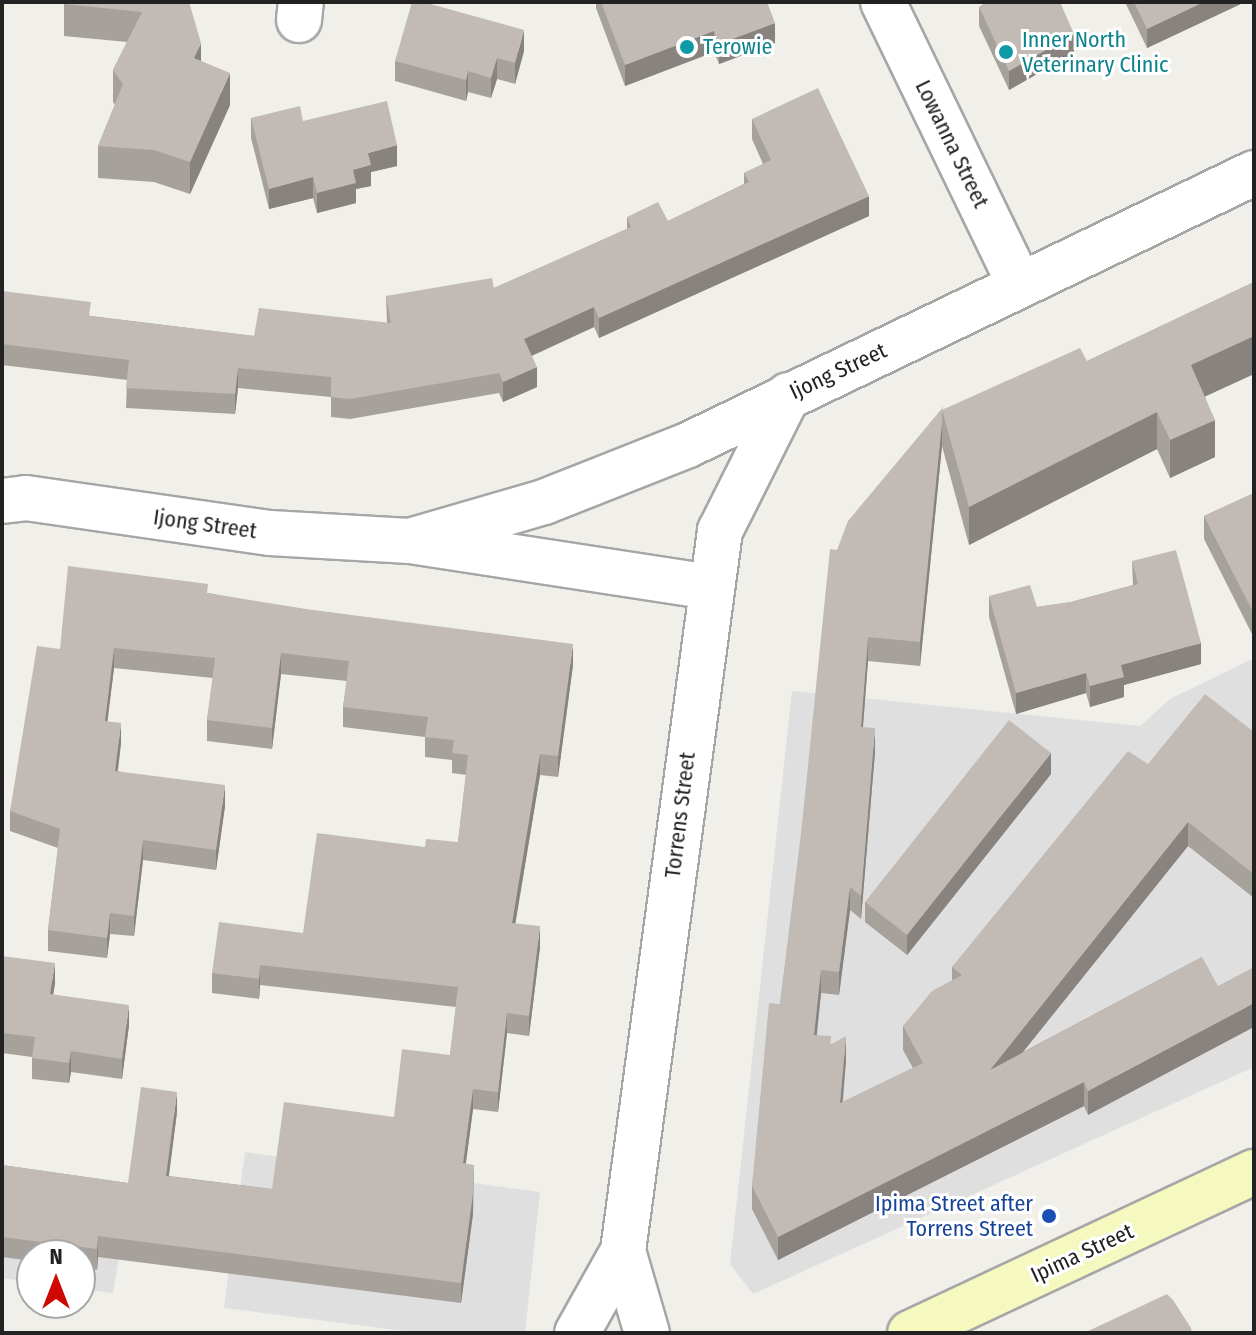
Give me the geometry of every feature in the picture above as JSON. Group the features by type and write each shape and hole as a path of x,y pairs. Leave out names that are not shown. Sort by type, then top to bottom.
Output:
{"street":[{"name":"Lowanna Street","path":"883,2 1020,285"},
{"name":"Ijong Street","path":"410,541 544,502 688,445 1254,173"},
{"name":"Torrens Street","path":"577,1333 623,1251 720,531 788,395"},
{"name":"Ijong Street","path":"2,501 26,498 270,533 410,541 711,587"},
{"name":"Ipima Street","path":"910,1333 1254,1172"},
{"name":"Torrens Street","path":"623,1251 647,1333"}],"shaded area":[{"path":"1254,658 1254,1067 753,1294 730,1264 792,691 1140,726 1170,699"},
{"path":"245,1152 540,1192 525,1333 419,1333 224,1308"},
{"path":"2,1176 130,1193 113,1293 96,1291 96,1239 16,1239 16,1280 2,1278"}],"building":[{"path":"64,2 189,2 201,43 194,58 230,73 190,162 154,150 98,146 123,84 113,70 142,12"},
{"path":"412,2 423,2 524,30 515,63 497,58 491,78 468,71 466,80 395,61"},
{"name":"Terowie","path":"601,2 767,2 775,23 719,44 714,31 625,65"},
{"path":"990,2 1060,2 1074,34 1009,71 979,7"},
{"path":"1134,2 1204,2 1147,29"},
{"path":"818,88 869,196 599,318 594,307 524,339 537,367 503,382 499,373 350,399 331,397 331,377 238,368 235,394 126,388 129,360 2,344 2,291 91,302 89,316 254,336 259,308 391,323 386,296 492,278 494,288 631,227 627,217 658,202 668,221 749,182 744,173 771,160 752,119"},
{"path":"387,101 397,145 368,153 371,165 353,170 356,183 317,193 313,177 269,189 251,118 300,106 303,121"},
{"path":"1254,282 1254,336 1191,365 1215,420 1170,440 1157,412 969,507 942,410 1080,348 1087,361"},
{"path":"944,406 920,642 868,637 861,727 875,728 861,896 850,887 839,972 821,970 814,1035 831,1036 830,1045 846,1036 840,1103 923,1063 903,1026 932,991 962,975 952,967 1128,751 1148,764 1205,694 1254,732 1254,874 1188,822 990,1070 1202,957 1218,986 1254,967 1254,1003 1088,1091 1084,1082 778,1237 752,1186 769,1003 780,1004 801,834 830,549 837,550 848,521"},
{"path":"1254,493 1254,614 1204,516"},
{"path":"1176,550 1201,643 1121,665 1124,677 1090,686 1086,673 1016,693 989,596 1030,585 1037,607 1071,602 1138,584 1132,561"},
{"path":"68,566 208,584 207,593 306,609 573,644 558,756 540,754 512,923 540,926 529,1016 507,1013 498,1092 473,1089 463,1163 474,1165 473,1194 461,1283 98,1236 97,1249 96,1239 2,1237 2,1165 128,1183 141,1087 177,1092 166,1176 272,1189 284,1102 394,1117 402,1049 450,1055 458,987 260,965 259,979 212,973 219,922 303,933 317,833 425,847 426,839 458,842 468,755 452,753 454,740 425,737 428,717 343,707 349,661 281,653 272,728 207,720 215,658 114,648 105,721 121,723 115,771 225,785 216,850 143,840 134,916 110,913 107,938 48,930 60,829 10,811 37,646 60,649"},
{"path":"1009,720 1051,753 907,935 865,902"},
{"path":"2,956 55,963 50,994 129,1005 122,1059 71,1051 69,1063 32,1058 35,1037 2,1033"},
{"path":"1167,1294 1192,1333 1084,1333"}],"place":[{"name":"Terowie","path":"687,47"},
{"name":"Inner North Veterinary Clinic","path":"1006,52"},
{"name":"Ipima Street after Torrens Street","path":"1049,1216"}]}
